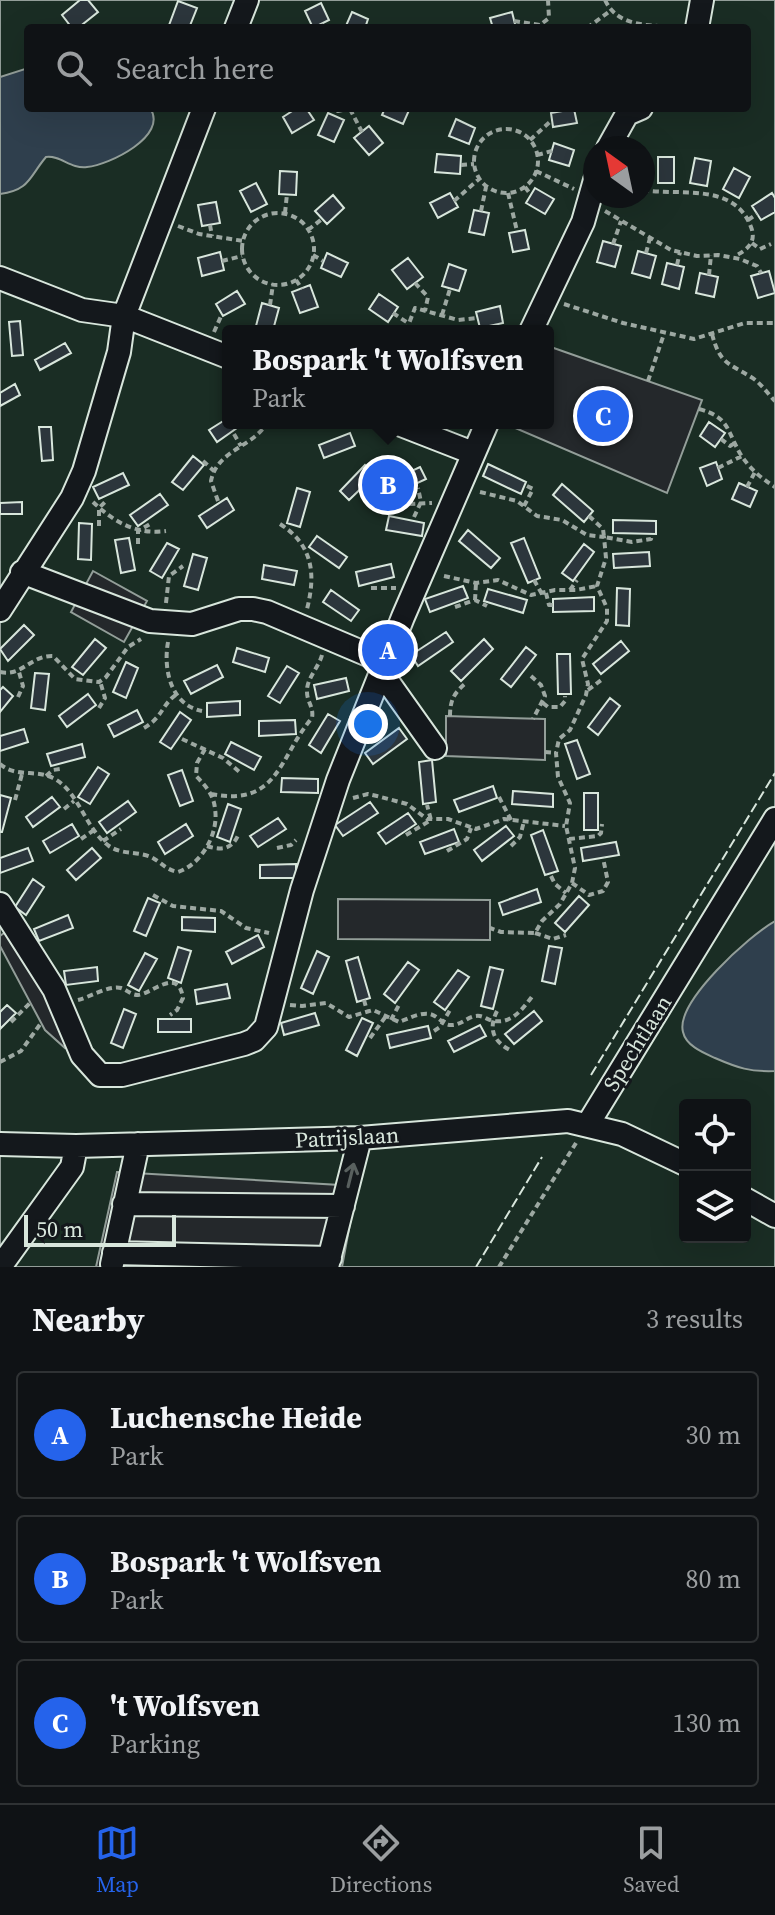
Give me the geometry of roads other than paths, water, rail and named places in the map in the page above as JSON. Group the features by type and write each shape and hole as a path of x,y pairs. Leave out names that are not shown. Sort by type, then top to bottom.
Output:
{"street":[{"path":"238,24 247,0"},
{"path":"690,24 702,0"},
{"path":"0,610 72,498 84,471 119,352 124,316 202,112"},
{"path":"615,136 627,114 632,112"},
{"path":"534,325 587,208"},
{"path":"0,278 82,310 124,316 222,355"},
{"path":"411,429 473,453"},
{"path":"0,904 40,964 64,1008 82,1055 100,1075 122,1075 254,1040 266,1027 289,938 329,809 383,667 484,429"},
{"path":"22,572 165,624 192,624 239,609 253,609 304,627 383,667 435,748"},
{"name":"Spechtlaan","path":"588,1124 775,819"},
{"name":"Patrijslaan","path":"0,1144 76,1146 360,1138 568,1121 622,1134 679,1161"},
{"path":"138,1144 113,1260 328,1263 360,1138"},
{"path":"0,1267 72,1167 76,1146"},
{"path":"751,1202 775,1216"},
{"path":"124,1204 343,1206"}],"water":[{"path":"24,69 24,112 152,112 154,118 151,129 122,155 97,165 81,167 46,157 23,186 0,194 0,77"},
{"path":"775,921 775,1071 751,1070 723,1061 692,1045 683,1032 684,1019 690,1004 717,970"}],"place":[{"name":"'t Wolfsven","path":"603,416"},
{"name":"Bospark 't Wolfsven","path":"388,485"},
{"name":"Luchensche Heide","path":"388,650"}]}
